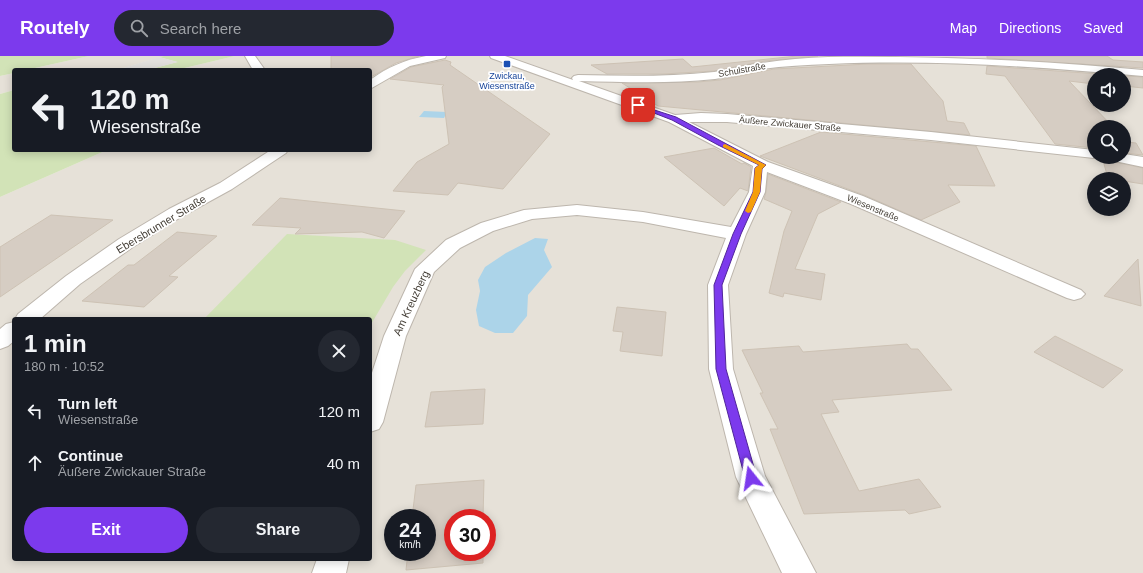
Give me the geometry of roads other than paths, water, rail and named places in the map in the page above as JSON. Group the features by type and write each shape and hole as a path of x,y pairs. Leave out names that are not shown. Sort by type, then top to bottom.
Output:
{"street":[{"path":"250,56 258,68"},
{"path":"372,84 407,63 441,56"},
{"name":"Äußere Zwickauer Straße","path":"495,56 674,119 701,117 727,118 938,136 1087,153"},
{"name":"Schulstraße","path":"556,78 642,79 709,76 756,67 792,63 870,59 932,58 976,59 1143,73"},
{"name":"Wiesenstraße","path":"674,119 763,165 857,200 1074,294"},
{"name":"Ebersbrunner Straße","path":"28,317 73,280 126,243 175,213 226,186 279,152"},
{"path":"1131,160 1143,162"},
{"path":"763,165 759,168 757,192 737,234 718,285 721,369 751,478 798,573"},
{"name":"Am Kreuzberg","path":"372,415 395,336 425,269 453,244 487,227 530,214 577,210 643,217 737,234"},
{"path":"0,340 12,330"},
{"path":"329,573 332,561"}],"water":[{"path":"424,111 447,112 444,118 419,117"},
{"path":"535,238 548,239 544,250 552,267 528,295 527,316 513,333 495,333 479,326 476,310 480,291 478,280 485,267 506,253"}],"place":[{"name":"Zwickau, Wiesenstraße","path":"507,64"}]}
